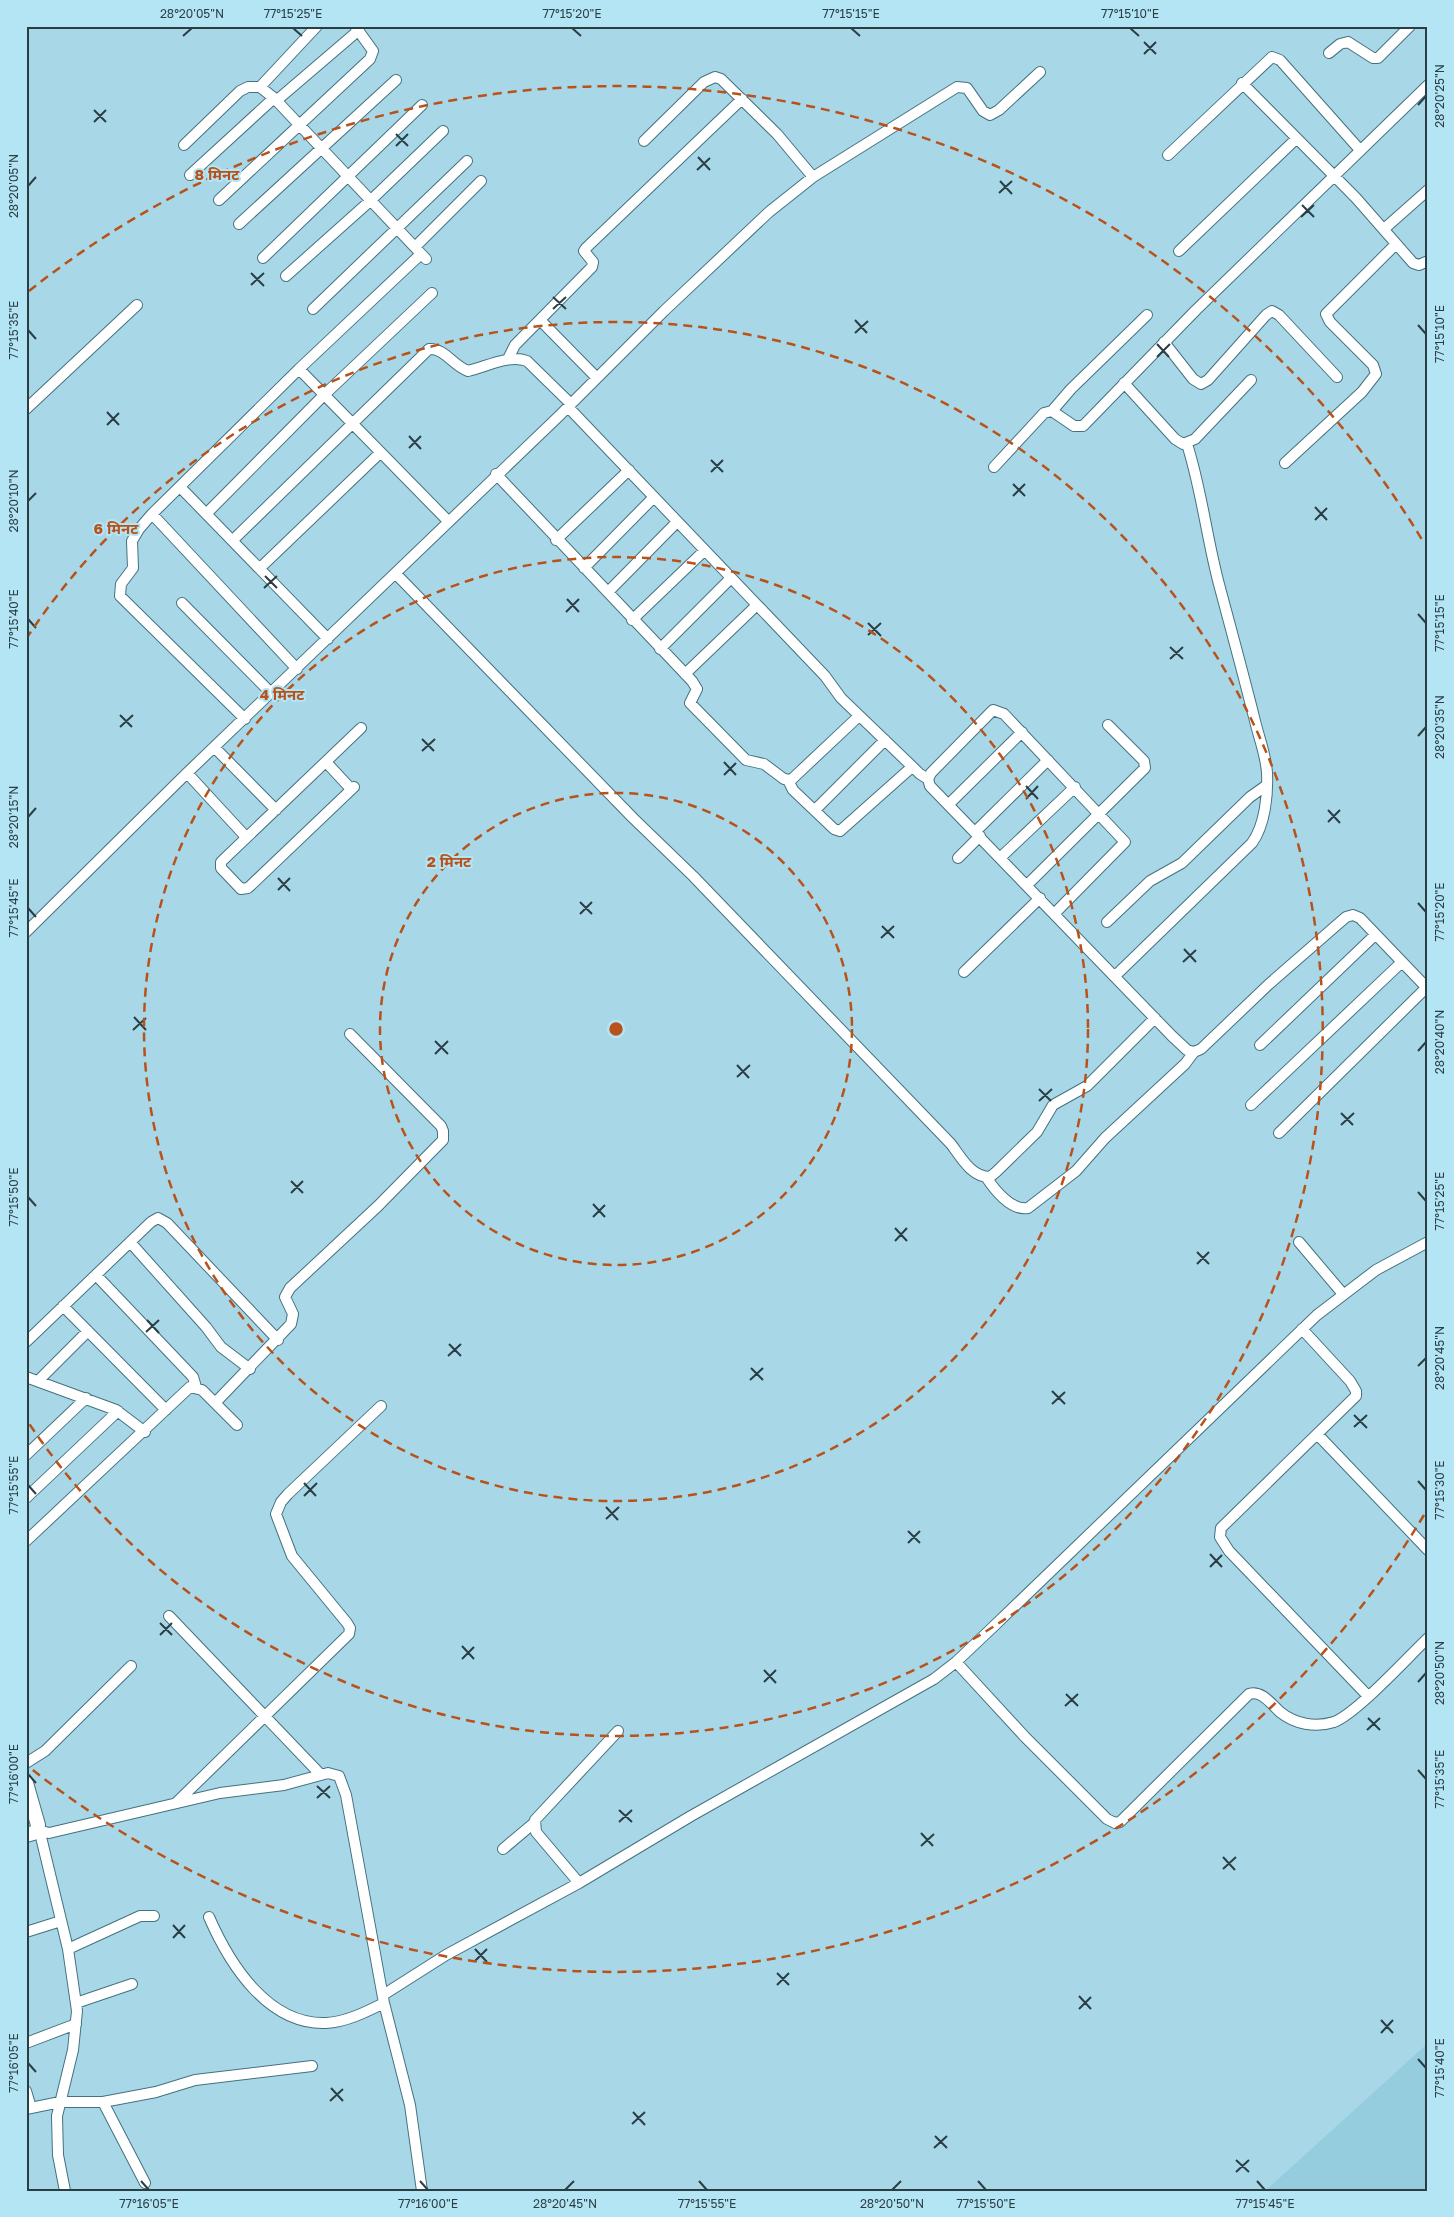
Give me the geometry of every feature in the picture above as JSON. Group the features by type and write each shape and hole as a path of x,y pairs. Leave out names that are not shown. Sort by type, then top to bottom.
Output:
{"street":[{"path":"260,87 317,26"},
{"path":"1329,53 1340,44 1348,42 1375,59 1410,26"},
{"path":"190,175 357,28 371,45 372,55 218,200"},
{"path":"1168,155 1268,58 1276,57 1360,150"},
{"path":"26,932 187,773 396,574 496,474 769,212 813,177 957,88 967,88 983,111 990,115 999,110 1040,72"},
{"path":"644,141 712,77 720,79 777,134 813,177"},
{"path":"238,224 396,80"},
{"path":"1242,83 1334,176 1413,263 1419,265 1428,261"},
{"path":"1052,411 1074,426 1083,426 1164,342 1428,85"},
{"path":"184,145 240,91 248,87 260,87 275,100 421,253"},
{"path":"508,359 515,345 592,267 593,262 584,252 588,246 742,100"},
{"path":"263,258 346,176 422,105"},
{"path":"286,276 370,201 443,132"},
{"path":"1179,251 1296,138"},
{"path":"313,309 467,161"},
{"path":"245,719 120,596 121,584 133,568 132,547 134,536 152,514 421,253 482,181"},
{"path":"1384,229 1428,190"},
{"path":"1285,462 1362,392 1376,374 1373,365 1330,322 1326,314 1396,244"},
{"path":"207,513 324,395 432,293"},
{"path":"26,409 137,305"},
{"path":"1164,342 1193,379 1201,384 1208,380 1266,315 1272,311 1279,315 1337,376"},
{"path":"994,467 1039,417 1044,413 1052,411 1071,389 1147,315"},
{"path":"540,320 596,378"},
{"path":"233,540 429,349 440,350 458,366 468,371 508,359 516,358 527,361 677,522 825,676 838,695 912,767 928,779 930,786 978,833 1155,1018 1188,1050 1194,1052"},
{"path":"299,370 448,521"},
{"path":"1124,383 1175,439 1183,444 1187,444 1195,439 1251,380"},
{"path":"1115,976 1252,843 1260,826 1267,785 1264,755 1236,642 1216,572 1198,483 1187,444"},
{"path":"260,568 380,453"},
{"path":"556,540 629,470"},
{"path":"496,474 556,540 686,674 696,686 696,692 690,701 692,706 746,760 767,766 788,780 793,790 834,829 842,830 912,767"},
{"path":"180,487 328,639"},
{"path":"584,568 654,497"},
{"path":"152,514 297,669"},
{"path":"608,592 677,522"},
{"path":"632,620 704,550"},
{"path":"396,574 632,818 684,866 951,1144 963,1162 986,1176 1011,1204 1020,1208 1028,1208 1081,1167 1105,1138 1185,1064 1194,1052 1204,1046 1268,985 1346,917 1356,916 1376,934 1427,989 1279,1133"},
{"path":"660,648 731,578"},
{"path":"182,603 271,693"},
{"path":"686,674 757,605"},
{"path":"928,779 931,773 993,710 1004,714 1100,814 1125,842 1055,913"},
{"path":"788,780 859,716"},
{"path":"1027,885 1143,770 1146,764 1108,725"},
{"path":"326,762 352,788 258,880 245,890 241,889 221,868 220,864 246,836 276,810 360,728"},
{"path":"949,804 1022,732"},
{"path":"815,810 885,740"},
{"path":"214,747 276,810"},
{"path":"958,858 978,833 1048,760"},
{"path":"187,773 246,836"},
{"path":"1107,922 1150,881 1182,863 1250,797 1267,785"},
{"path":"1001,857 1074,787"},
{"path":"964,972 1040,898"},
{"path":"1260,1045 1376,934"},
{"path":"1251,1105 1402,962"},
{"path":"986,1176 996,1172 1032,1137 1053,1105 1087,1086 1155,1018"},
{"path":"216,1403 278,1340 293,1321 285,1298 288,1290 378,1206 443,1140 443,1131 440,1126 350,1034"},
{"path":"26,1342 155,1219 164,1220 278,1340"},
{"path":"130,1242 200,1320 220,1347 250,1369"},
{"path":"1299,1242 1343,1294"},
{"path":"209,1917 227,1953 246,1978 273,2007 290,2018 328,2023 358,2015 446,1955 579,1883 691,1816 887,1706 956,1662 1302,1330 1343,1294 1376,1270 1428,1242"},
{"path":"96,1275 193,1377 196,1386 237,1425"},
{"path":"63,1306 166,1410"},
{"path":"1302,1330 1350,1380 1356,1391 1356,1396 1353,1402 1222,1528 1220,1537 1229,1551 1368,1696"},
{"path":"31,1381 88,1331"},
{"path":"31,1381 86,1398 118,1411 145,1432"},
{"path":"27,1538 145,1432 184,1392 190,1387 196,1386"},
{"path":"26,1455 86,1398"},
{"path":"176,1804 350,1631 347,1623 294,1560 277,1518 276,1510 288,1494 381,1406"},
{"path":"26,1498 118,1411"},
{"path":"1318,1435 1428,1550"},
{"path":"169,1616 321,1775"},
{"path":"956,1662 1052,1764 1107,1819 1115,1823 1120,1822 1249,1694 1261,1695 1294,1721 1326,1724 1340,1719 1368,1696 1428,1638"},
{"path":"26,1763 45,1751 131,1666"},
{"path":"503,1849 534,1823 540,1813 618,1731"},
{"path":"34,1832 49,1833 220,1794 284,1785 321,1775 332,1773 339,1776 346,1795 383,1999 410,2105 422,2191"},
{"path":"26,1783 34,1832 41,1840 68,1949 76,2003 73,2050 57,2116 57,2141 65,2191"},
{"path":"534,1823 536,1832 579,1883"},
{"path":"68,1949 140,1916 154,1916"},
{"path":"26,1932 61,1921"},
{"path":"76,2003 132,1984"},
{"path":"26,2043 76,2024"},
{"path":"26,2090 29,2108 60,2102 103,2102 150,2093 195,2080 312,2066"},
{"path":"103,2102 145,2182"}],"shaded area":[{"path":"1428,2043 1428,2191 1265,2191"}]}
